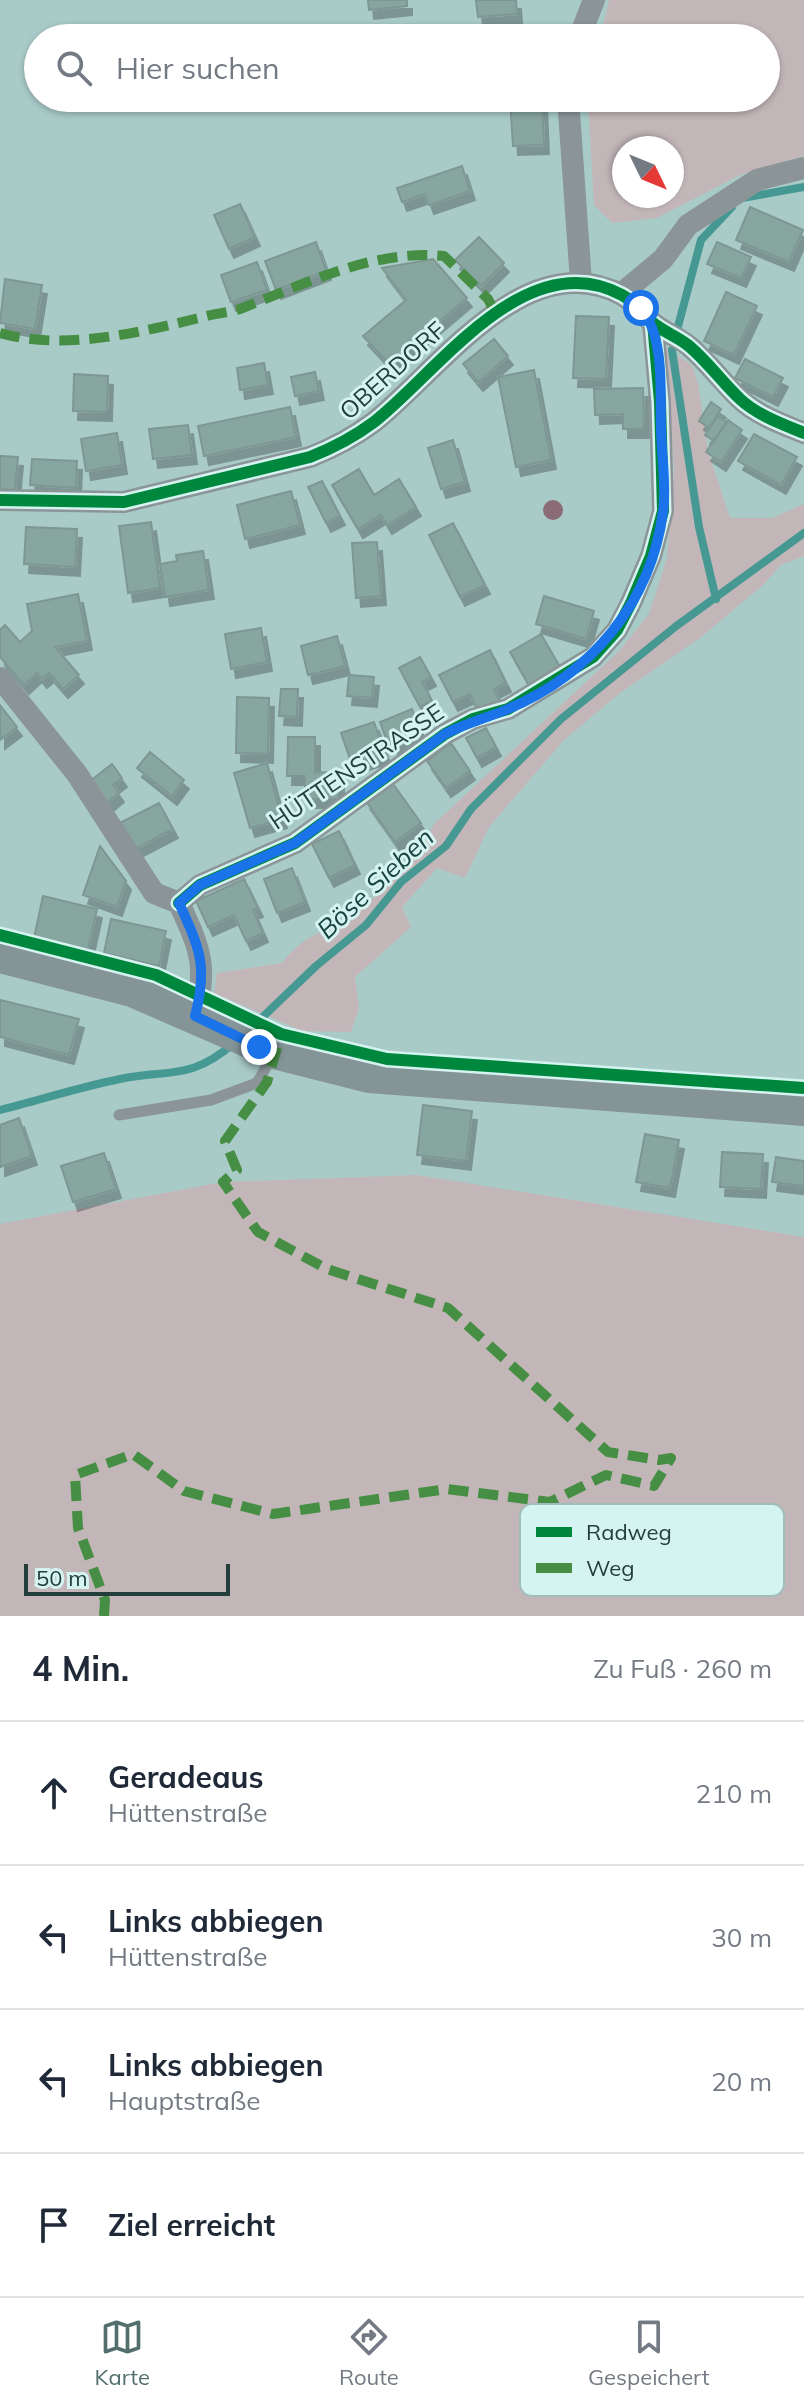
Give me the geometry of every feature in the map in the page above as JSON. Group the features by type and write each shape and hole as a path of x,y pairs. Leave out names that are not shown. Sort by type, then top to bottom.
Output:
{"main road":[{"path":"0,957 132,991 267,1050 369,1077 804,1110"}],"street":[{"path":"585,24 594,0"},
{"path":"569,112 581,282 621,294 653,323 687,344 741,400 762,414 804,433"},
{"path":"621,294 663,259 688,225 757,180 804,168"},
{"name":"OBERDORF","path":"0,500 124,502 310,457 339,445 373,422 467,332 495,312 561,285 581,282"},
{"name":"HÜTTENSTRASSE","path":"179,903 200,885 295,843 445,734 473,719 508,709 554,684 593,657 617,630 651,556 663,511 659,373 653,323"},
{"path":"0,678 77,774 154,893 179,903 199,946 204,971 195,1016"}],"lane":[{"path":"119,1115 211,1100 257,1083 267,1050"}],"shaded area":[{"path":"609,0 804,0 804,156 742,174 684,204 684,136 612,136 612,208 676,208 657,218 612,223 594,205 589,112 780,112 780,24 603,24"},
{"path":"665,347 692,365 698,383 708,451 730,518 772,518 804,504 804,556 781,565 763,585 700,638 620,693 564,740 489,827 465,878 437,868 402,907 411,927 355,977 359,1008 351,1032 302,1031 214,993 217,973 282,963 303,942 355,912 382,890 406,866 434,824 619,651 649,614 667,558 674,468"},
{"path":"417,1175 804,1237 804,1616 0,1616 0,1224 223,1182"}],"building":[{"path":"368,0 407,0 407,6 369,10"},
{"path":"476,0 516,0 517,14 478,17"},
{"path":"511,112 543,112 544,145 513,146"},
{"path":"462,166 470,191 429,205 425,194 402,202 397,188"},
{"path":"240,204 255,237 229,249 214,215"},
{"path":"750,207 803,230 789,262 736,240"},
{"path":"479,237 504,263 481,286 455,260"},
{"path":"316,242 326,271 276,290 265,261"},
{"path":"717,242 751,257 741,278 707,264"},
{"path":"433,259 467,298 389,364 363,336 406,300 382,268"},
{"path":"257,262 267,290 231,302 221,275"},
{"path":"5,279 42,285 35,329 0,323"},
{"path":"726,292 757,306 734,355 704,341"},
{"path":"576,316 609,317 606,379 573,378"},
{"path":"494,339 508,356 478,382 463,364"},
{"path":"745,359 783,378 773,397 735,378"},
{"path":"264,363 268,385 240,390 237,368"},
{"path":"534,370 551,460 516,467 498,377"},
{"path":"315,372 319,391 295,396 291,377"},
{"path":"74,374 108,376 107,412 73,411"},
{"path":"643,388 644,429 623,429 623,414 595,415 594,389"},
{"path":"711,402 721,409 709,428 699,421"},
{"path":"290,407 296,437 204,456 198,426"},
{"path":"718,416 727,422 714,441 705,435"},
{"path":"728,420 742,430 721,462 706,452"},
{"path":"188,425 192,455 153,459 149,429"},
{"path":"117,433 122,465 86,471 81,439"},
{"path":"754,434 797,457 781,485 738,461"},
{"path":"453,440 465,482 441,489 428,448"},
{"path":"0,456 18,457 15,490 0,489"},
{"path":"32,459 77,461 76,488 30,485"},
{"path":"359,469 374,495 399,479 416,507 387,525 381,515 358,529 332,485"},
{"path":"322,481 340,516 326,523 308,487"},
{"path":"291,491 300,525 245,539 237,505"},
{"path":"151,522 160,588 128,593 119,526"},
{"path":"453,523 485,585 460,597 429,535"},
{"path":"26,527 77,529 75,567 24,564"},
{"path":"377,542 381,596 356,598 352,543"},
{"path":"203,551 209,590 165,597 160,564 177,561 176,555"},
{"path":"78,594 87,641 55,647 79,675 63,689 49,673 42,679 37,673 24,685 0,657 0,630 5,625 20,642 32,631 27,604"},
{"path":"544,596 594,611 586,639 536,624"},
{"path":"261,628 267,662 231,669 225,634"},
{"path":"541,634 560,667 532,691 510,652"},
{"path":"337,636 345,666 308,675 301,646"},
{"path":"490,650 506,683 494,689 501,703 479,714 470,694 453,702 439,675"},
{"path":"420,657 431,677 422,682 432,701 420,707 399,668"},
{"path":"349,675 374,677 372,698 347,696"},
{"path":"281,689 298,689 297,717 279,716"},
{"path":"237,697 269,698 268,754 236,753"},
{"path":"0,705 17,727 0,740"},
{"path":"412,709 420,731 415,733 417,739 394,747 391,739 387,741 380,722"},
{"path":"374,722 385,754 352,765 341,733"},
{"path":"486,728 496,747 477,758 466,738"},
{"path":"288,737 315,737 315,772 339,773 339,799 305,799 305,776 287,776"},
{"path":"451,743 470,771 446,788 427,761"},
{"path":"150,752 184,780 172,796 137,768"},
{"path":"267,763 282,819 250,828 234,773"},
{"path":"112,764 122,778 113,785 119,793 107,803 89,782"},
{"path":"391,781 421,823 395,842 365,800"},
{"path":"159,803 173,829 131,851 116,825"},
{"path":"339,831 355,865 329,878 312,844"},
{"path":"100,846 126,881 117,907 83,895"},
{"path":"292,868 305,902 277,913 264,879"},
{"path":"244,879 258,908 253,910 263,933 246,941 234,915 208,927 196,901"},
{"path":"43,896 97,909 88,950 34,938"},
{"path":"111,919 166,931 159,966 104,953"},
{"path":"0,1000 79,1019 69,1055 0,1037"},
{"path":"423,1105 472,1111 466,1161 417,1155"},
{"path":"19,1118 32,1156 0,1167 0,1125"},
{"path":"645,1134 679,1140 670,1188 636,1182"},
{"path":"722,1152 763,1154 761,1189 720,1187"},
{"path":"104,1153 116,1189 73,1202 61,1166"},
{"path":"776,1157 804,1161 804,1186 772,1182"}],"waterway":[{"path":"742,198 804,187"},
{"path":"676,334 701,240 732,207"},
{"path":"672,350 699,527 716,599"},
{"name":"Böse Sieben","path":"247,1032 316,966 366,925 401,882 446,846 471,809 561,719 675,627 804,533"},
{"name":"Böse Sieben","path":"0,1110 105,1082 179,1072 205,1063 234,1043"}],"marked path":[{"path":"0,333 52,340 133,333 237,310 314,279 365,263 418,255 444,256 488,299 495,312"},
{"path":"104,1616 105,1600 78,1528 75,1475 133,1454 184,1491 273,1514 447,1489 550,1502 606,1475 654,1486 671,1458 659,1460 608,1452 448,1308 327,1269 258,1232 223,1182 237,1170 225,1141 267,1082 281,1034"}],"cycle path":[{"path":"0,500 124,502 310,457 343,442 374,422 455,346 518,299 552,286 586,283 631,301 653,323 689,346 747,405 770,419 804,433"},
{"path":"179,903 200,885 295,843 445,734 473,719 508,709 593,657 617,630 651,556 663,511 660,402 653,323"},
{"path":"0,935 156,975 281,1034 387,1059 804,1088"}],"route":[{"path":"259,1047 195,1016 204,971 199,946 179,903 200,885 295,843 445,734 473,719 508,709 554,684 593,657 617,630 651,556 663,511 659,373 653,323 641,308"}]}
